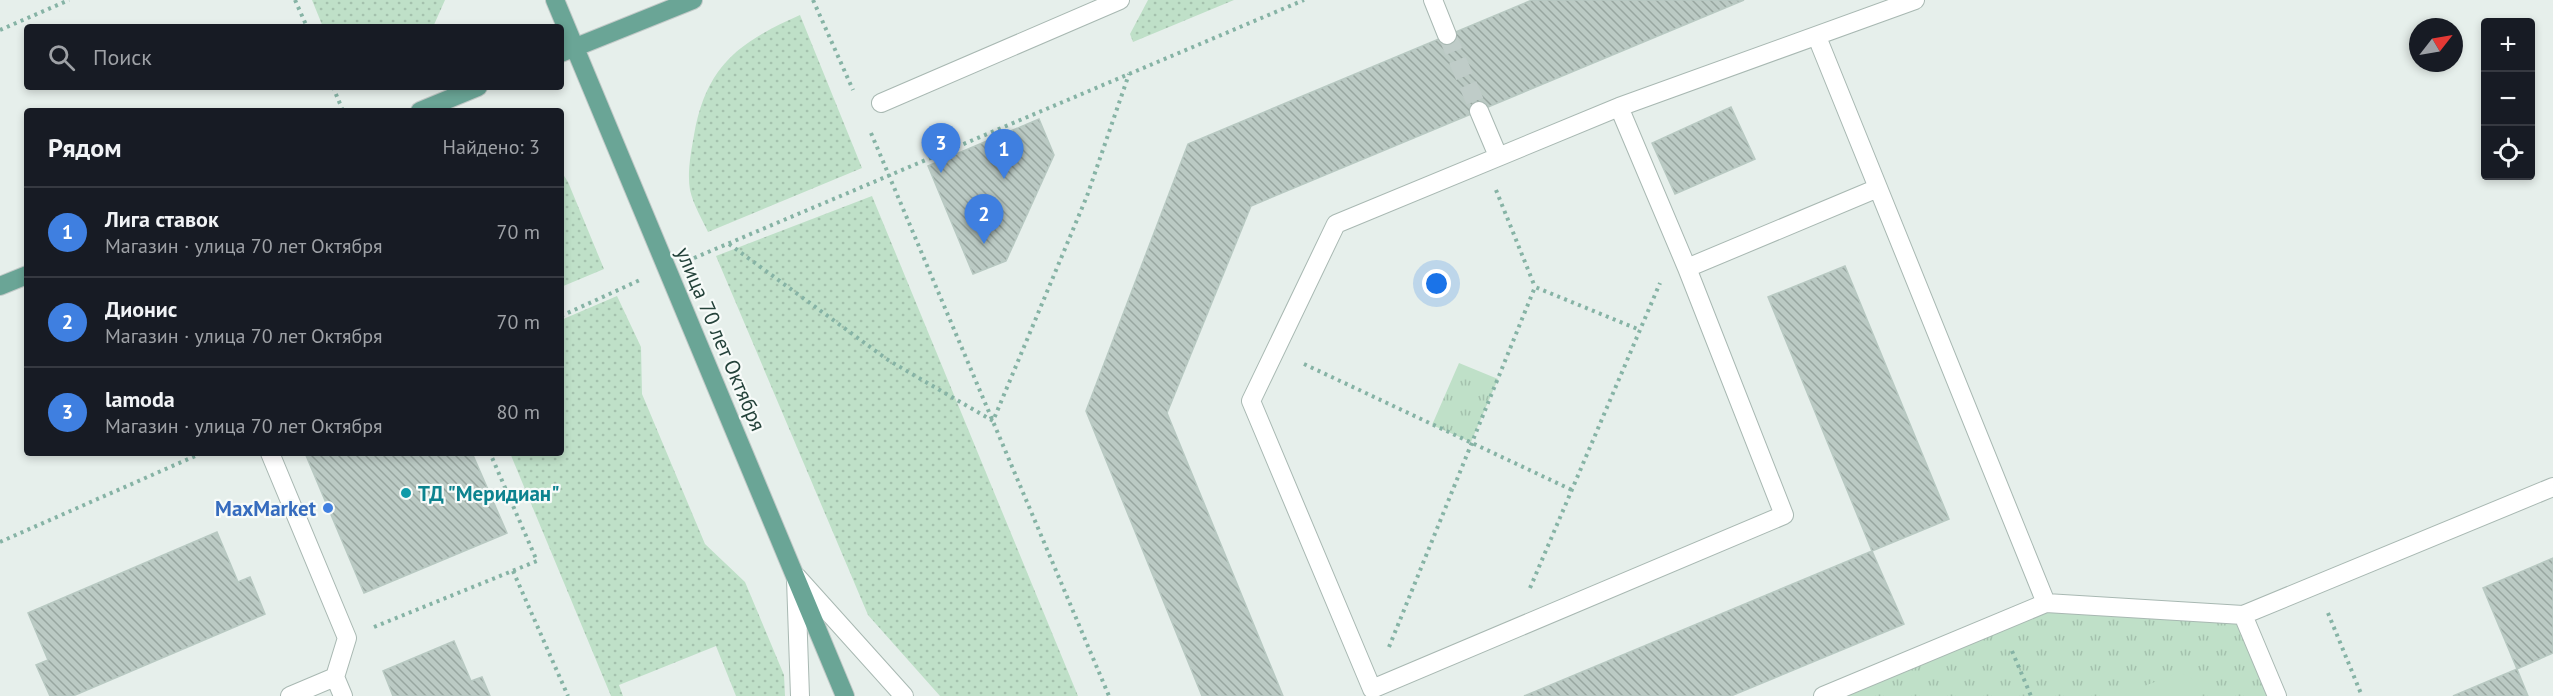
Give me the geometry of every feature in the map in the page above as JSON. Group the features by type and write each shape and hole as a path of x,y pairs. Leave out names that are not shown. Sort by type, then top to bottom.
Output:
{"main road":[{"name":"улица 70 лет Октября","path":"555,0 561,24"},
{"path":"568,50 693,0"},
{"name":"улица 70 лет Октября","path":"564,35 568,50 667,268 845,696"},
{"path":"427,108 471,90"},
{"path":"0,286 24,276"}],"street":[{"path":"881,103 1120,0"},
{"path":"1433,0 1448,36"},
{"path":"1618,107 1688,268 1784,515 1512,629 1373,693 1251,401 1336,224 1618,107 1915,0"},
{"path":"1817,37 2046,603"},
{"path":"1479,111 1491,159"},
{"path":"1688,268 1878,188"},
{"path":"271,456 347,638 335,677 343,696"},
{"path":"1823,696 2046,603 2243,615 2553,487"},
{"path":"795,576 800,696"},
{"path":"795,576 904,696"},
{"path":"2243,615 2277,696"},
{"path":"290,696 335,677"}],"path":[{"path":"0,30 69,0"},
{"path":"295,0 306,24"},
{"path":"564,315 667,268 1304,0"},
{"path":"993,421 1087,196 1129,74"},
{"path":"334,90 342,108"},
{"path":"1373,693 1471,442 1535,287 1491,159"},
{"path":"890,175 1109,696"},
{"path":"728,244 888,360 993,421"},
{"path":"1512,629 1677,244"},
{"path":"1535,287 1640,330"},
{"path":"1275,351 1572,490"},
{"path":"0,542 195,456"},
{"path":"347,638 537,561 491,456"},
{"path":"513,571 568,696"},
{"path":"2316,585 2362,696"},
{"path":"2000,623 2031,696"}],"green space":[{"path":"312,0 445,0 434,24 322,24"},
{"path":"1148,0 1234,0 1133,42 1130,34"},
{"path":"800,15 862,168 708,232 691,195 689,177 699,111 707,91 729,59 743,47 759,35"},
{"path":"564,176 568,182 604,269 564,286"},
{"path":"872,196 1078,696 940,696 868,615 716,256"},
{"path":"617,296 641,347 642,394 705,544 745,582 784,675 785,696 736,696 716,646 619,685 623,696 611,696 511,456 564,456 564,319"},
{"path":"1459,363 1498,379 1471,442 1432,425"},
{"path":"2046,603 2243,615 2277,696 1823,696"},
{"path":"2174,674 2185,675 2192,679 2202,696 2121,696"}],"building":[{"path":"1532,0 1744,0 1251,206 1167,413 1283,696 1202,696 1086,411 1188,144"},
{"path":"1731,107 1755,159 1675,194 1652,143"},
{"path":"1039,119 1054,155 1006,261 973,274 928,166"},
{"path":"1845,266 1949,519 1872,551 1768,297"},
{"name":"ТД \"Меридиан\"","path":"306,456 473,456 507,533 364,593"},
{"path":"217,532 238,582 250,577 265,614 73,696 50,696 36,665 48,660 28,613"},
{"path":"1872,551 1904,624 1731,696 1524,696"},
{"path":"2553,558 2553,653 2517,669 2483,588"},
{"path":"454,641 471,681 482,677 490,696 393,696 383,671"},
{"path":"2517,669 2528,696 2453,696"}],"tunnel":[{"path":"1447,35 1479,111"}],"place":[{"name":"lamoda","path":"941,173"},
{"name":"Лига ставок","path":"1004,179"},
{"name":"Дионис","path":"984,244"},
{"name":"ТД \"Меридиан\"","path":"406,493"},
{"name":"MaxMarket","path":"328,508"}]}
